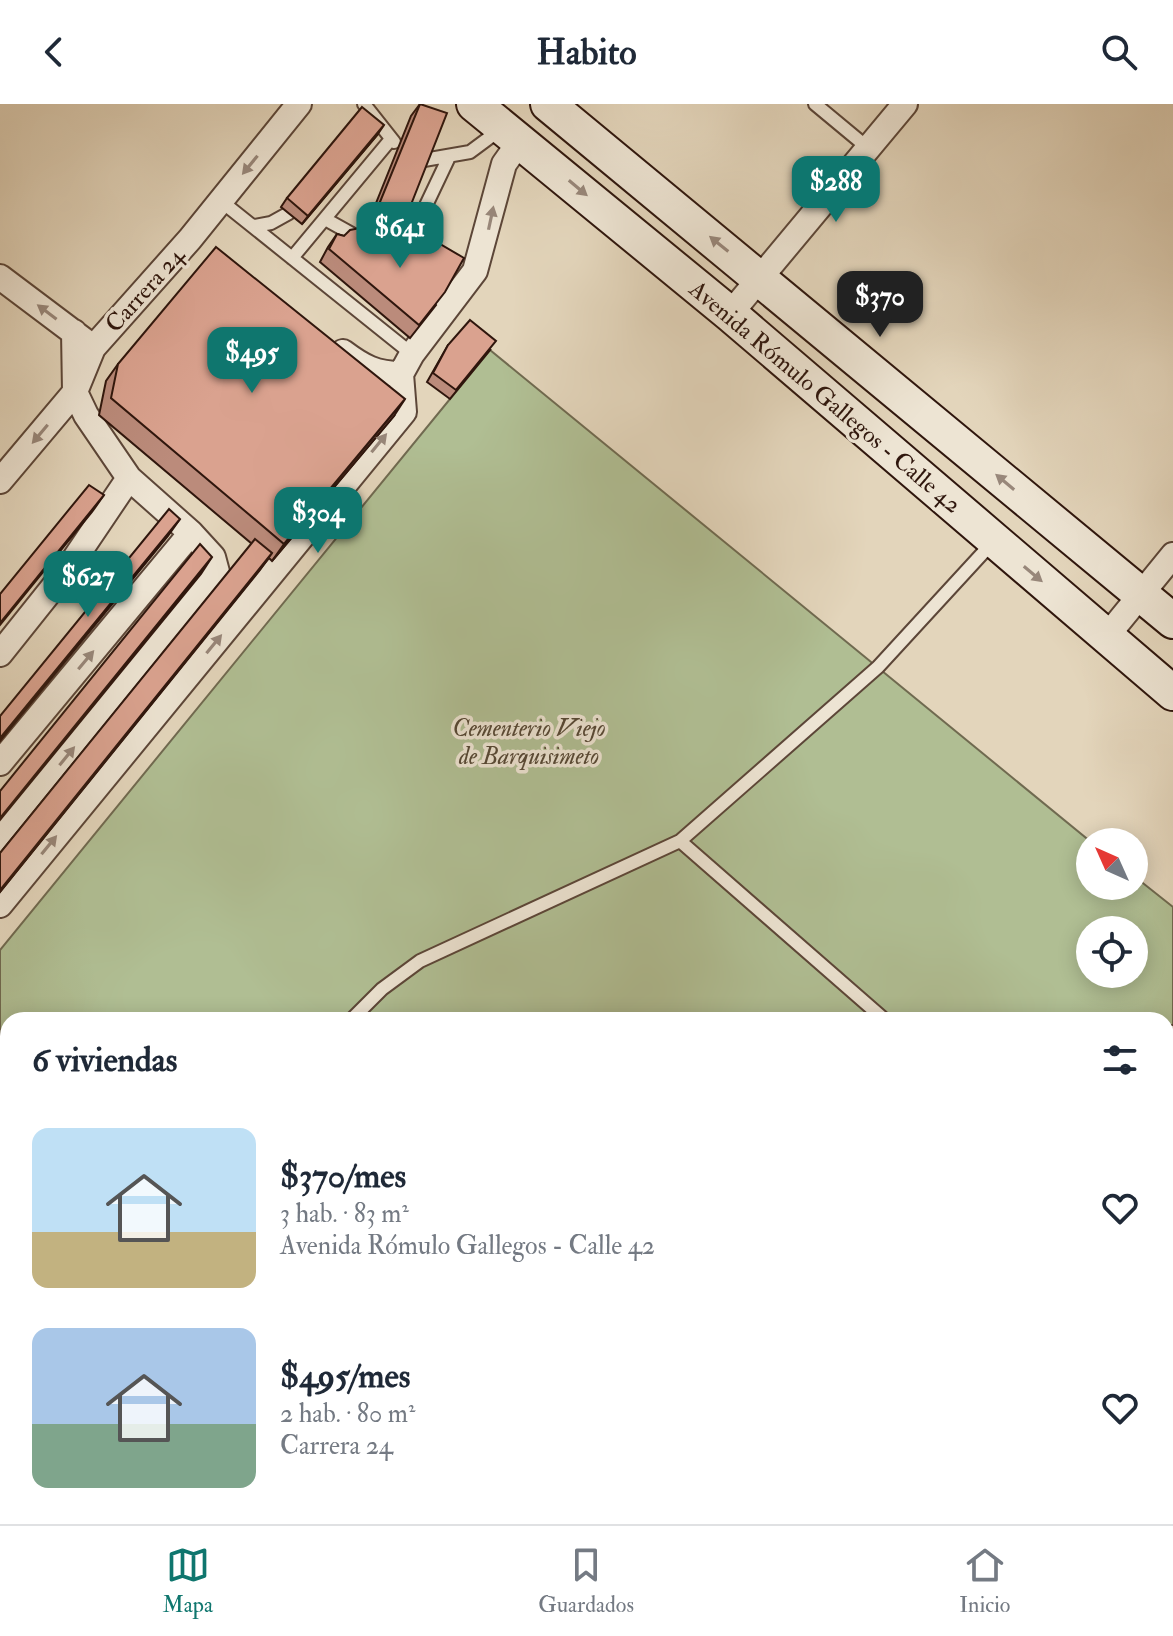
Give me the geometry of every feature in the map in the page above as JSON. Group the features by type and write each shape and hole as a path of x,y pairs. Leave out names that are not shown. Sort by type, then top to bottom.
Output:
{"street":[{"name":"Carrera 24","path":"0,481 75,392 93,348 190,239 299,104"},
{"name":"Avenida Rómulo Gallegos - Calle 42","path":"474,104 730,314 1173,693"},
{"name":"Avenida Rómulo Gallegos - Calle 42","path":"548,104 1173,621"},
{"path":"730,314 905,104"},
{"path":"0,905 404,412 407,364 475,271 513,134"},
{"path":"190,239 213,255"},
{"path":"0,277 93,348"},
{"path":"0,839 217,572 213,557 191,533 129,478 86,415 75,392 74,332"},
{"path":"326,339 365,369 380,374 407,364"},
{"path":"0,654 67,570 129,478"},
{"path":"0,763 191,533"},
{"path":"1107,636 1173,555"}],"lane":[{"path":"815,104 868,148"},
{"path":"292,258 395,144 366,113"},
{"path":"424,160 470,152 513,134"},
{"path":"325,219 380,249 400,247 411,237 449,157"},
{"path":"221,201 292,258 407,364"},
{"path":"254,226 271,223 289,213"},
{"path":"359,1012 382,989 420,961 680,841 878,667 994,541"},
{"path":"680,841 876,1012"}],"green space":[{"name":"Cementerio Viejo de Barquisimeto","path":"490,350 1076,830 1076,900 1148,900 1148,887 1173,907 1173,1012 0,1012 0,950"}],"building":[{"path":"420,104 447,113 401,230 373,219"},
{"path":"362,107 384,125 308,216 287,198"},
{"path":"365,227 403,258 428,237 464,258 445,292 419,325 329,249 337,234 344,236 350,230"},
{"path":"216,247 405,399 284,544 111,398 118,364"},
{"path":"470,320 496,341 456,390 433,373 448,345"},
{"path":"89,485 104,495 0,623 0,594"},
{"path":"169,509 180,519 0,738 0,716"},
{"path":"255,539 272,553 0,890 0,853"},
{"path":"200,544 212,557 0,818 0,791"}]}
